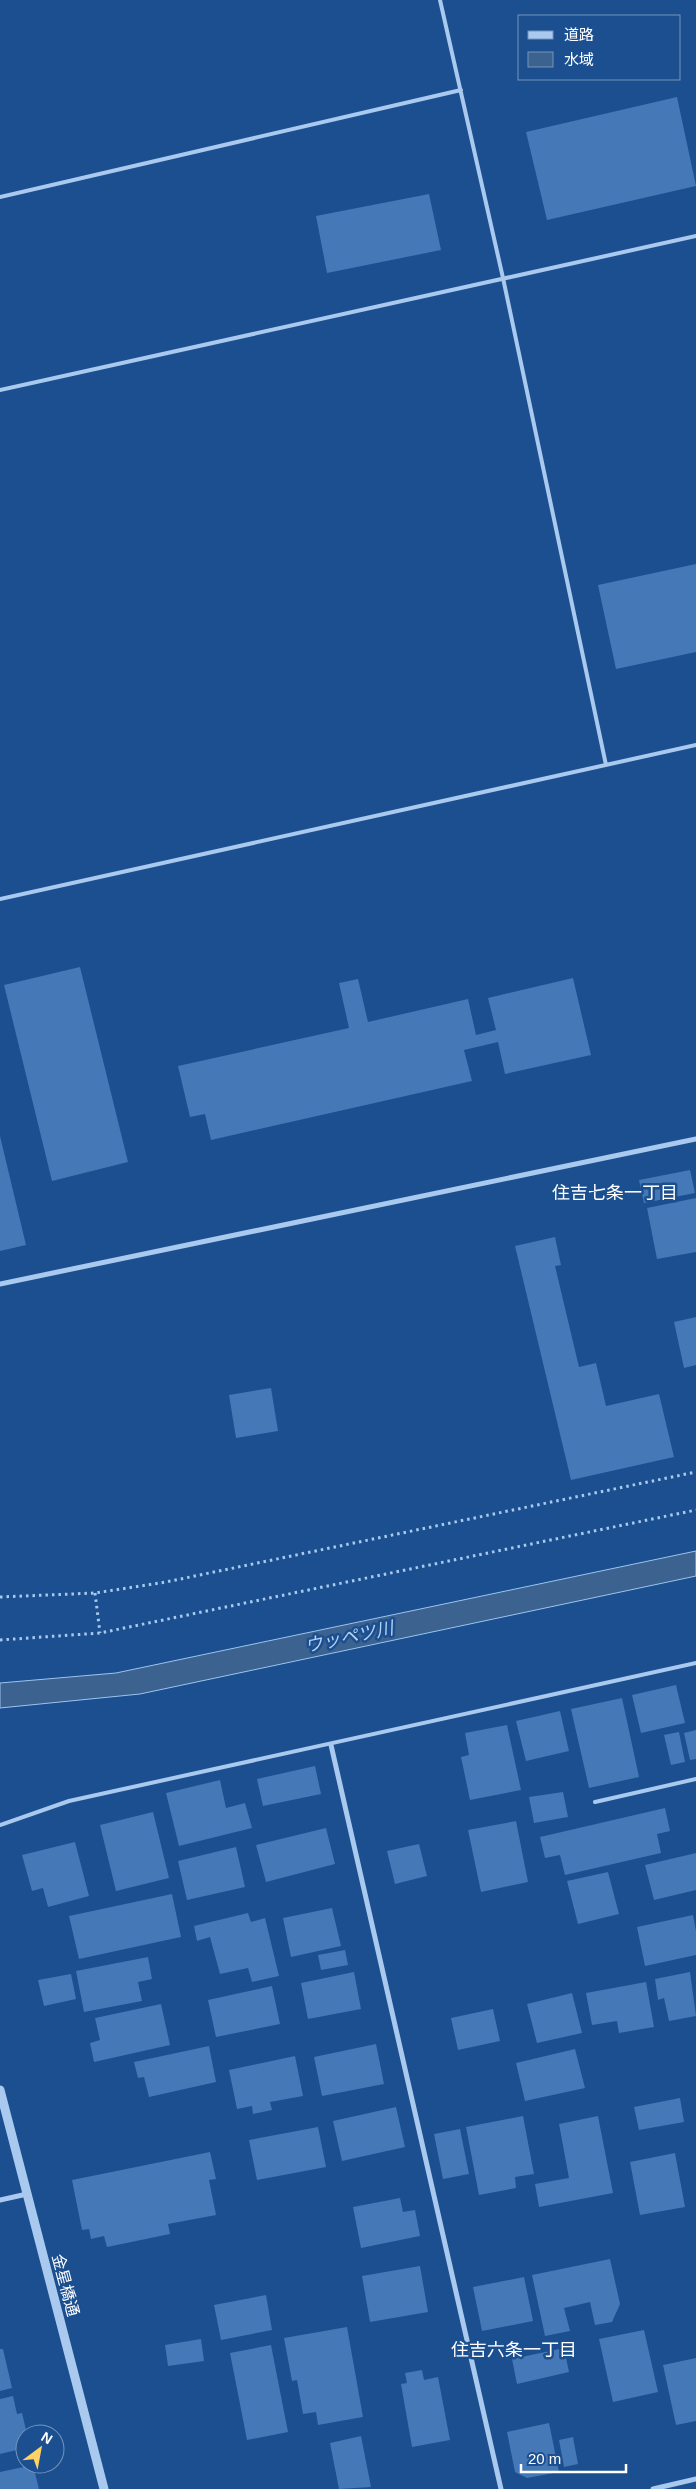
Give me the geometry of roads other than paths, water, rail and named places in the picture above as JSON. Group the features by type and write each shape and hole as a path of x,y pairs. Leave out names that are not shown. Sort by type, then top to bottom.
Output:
{"street":[{"path":"0,1284 696,1139"},
{"path":"331,1745 501,2489"},
{"name":"金星橋通","path":"0,2090 104,2489"},
{"path":"0,2200 27,2194"},
{"path":"653,2489 696,2479"}],"lane":[{"path":"440,0 503,278 606,765"},
{"path":"0,197 461,90"},
{"path":"0,390 696,236"},
{"path":"0,899 696,744"},
{"path":"0,1825 69,1802 696,1663"},
{"path":"595,1802 696,1779"}],"water":[{"name":"ウッペツ川","path":"696,1551 696,1576 140,1694 0,1708 0,1683 116,1673"}],"district":[{"name":"住吉七条一丁目","path":"615,1193"},
{"name":"住吉六条一丁目","path":"514,2350"}]}
